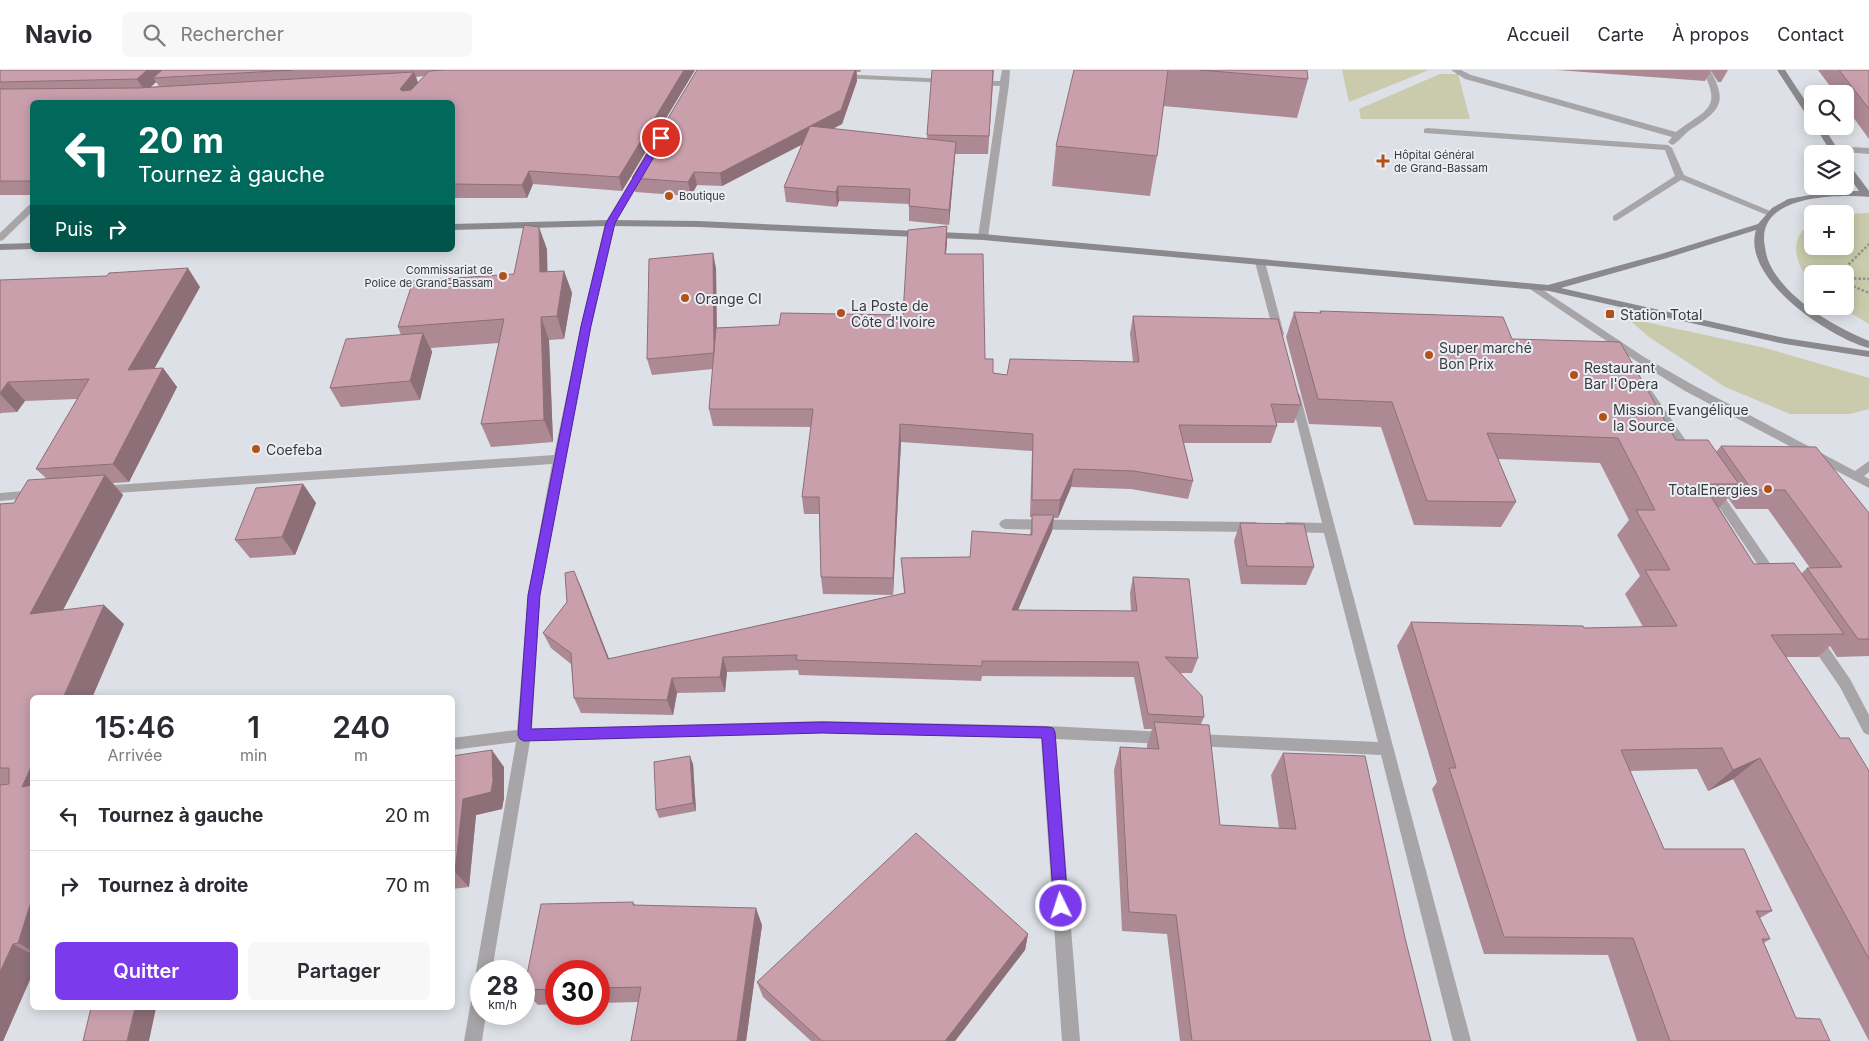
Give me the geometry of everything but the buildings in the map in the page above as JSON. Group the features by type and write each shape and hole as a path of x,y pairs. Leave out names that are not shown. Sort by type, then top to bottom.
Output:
{"street":[{"path":"983,237 1006,70"},
{"path":"1455,70 1468,76 1676,135"},
{"path":"1668,148 1676,135 1708,115 1715,103 1716,90 1706,70"},
{"path":"1780,70 1804,105"},
{"path":"831,76 957,82"},
{"path":"967,82 1005,84"},
{"path":"1427,131 1668,148"},
{"path":"1668,148 1680,177 1770,213"},
{"path":"1854,151 1869,151"},
{"path":"486,960 524,735 534,595 586,326 610,223 651,155"},
{"path":"1616,218 1680,177"},
{"path":"1854,177 1867,194"},
{"path":"1867,194 1834,193 1808,196 1786,203 1770,213 1760,226 1757,241 1762,259 1773,278 1795,300 1825,322 1869,346"},
{"path":"0,238 30,209"},
{"path":"455,227 610,223 698,224 983,237 1549,288 1785,341 1869,354"},
{"path":"1549,288 1664,256 1760,226"},
{"path":"0,247 30,246"},
{"path":"1260,262 1282,347"},
{"path":"1534,287 1640,358 1689,388 1869,484"},
{"path":"1611,338 1633,371"},
{"path":"1292,385 1388,749 1462,1041"},
{"path":"1644,387 1694,461"},
{"path":"88,491 559,459"},
{"path":"1856,477 1869,465"},
{"path":"1705,478 1778,585"},
{"path":"0,497 49,494"},
{"path":"1006,524 1330,528"},
{"path":"1806,626 1845,683 1869,729"},
{"path":"455,744 524,735 822,727 1048,732 1388,749"},
{"path":"1048,732 1071,1041"},
{"path":"472,1041 475,1025"}],"path":[{"path":"1848,265 1869,244"},
{"path":"1854,278 1869,278"},
{"path":"1854,287 1869,293"}],"green space":[{"path":"1342,70 1429,70 1349,102"},
{"path":"1440,74 1458,74 1470,119 1361,119 1359,109"},
{"path":"1869,213 1869,324 1854,315 1854,265 1804,265 1804,273 1796,252 1799,236 1804,229 1804,255 1854,255 1854,214"},
{"path":"1627,318 1765,348 1869,378 1869,409 1850,414 1790,414 1725,387 1649,337"}],"place":[{"name":"Hôpital Général de Grand-Bassam","path":"1383,161"},
{"name":"Boutique","path":"669,196"},
{"name":"Commissariat de Police de Grand-Bassam","path":"503,276"},
{"name":"Orange CI","path":"685,298"},
{"name":"La Poste de Côte d'Ivoire","path":"841,313"},
{"name":"Station Total","path":"1610,314"},
{"name":"Super marché Bon Prix","path":"1429,355"},
{"name":"Restaurant Bar l'Opera","path":"1574,375"},
{"name":"Mission Evangélique la Source","path":"1603,417"},
{"name":"Coefeba","path":"256,449"},
{"name":"TotalEnergies","path":"1768,489"}],"route":[{"path":"661,138 610,223 586,326 534,595 524,735 822,727 1048,732 1061,906"}]}
